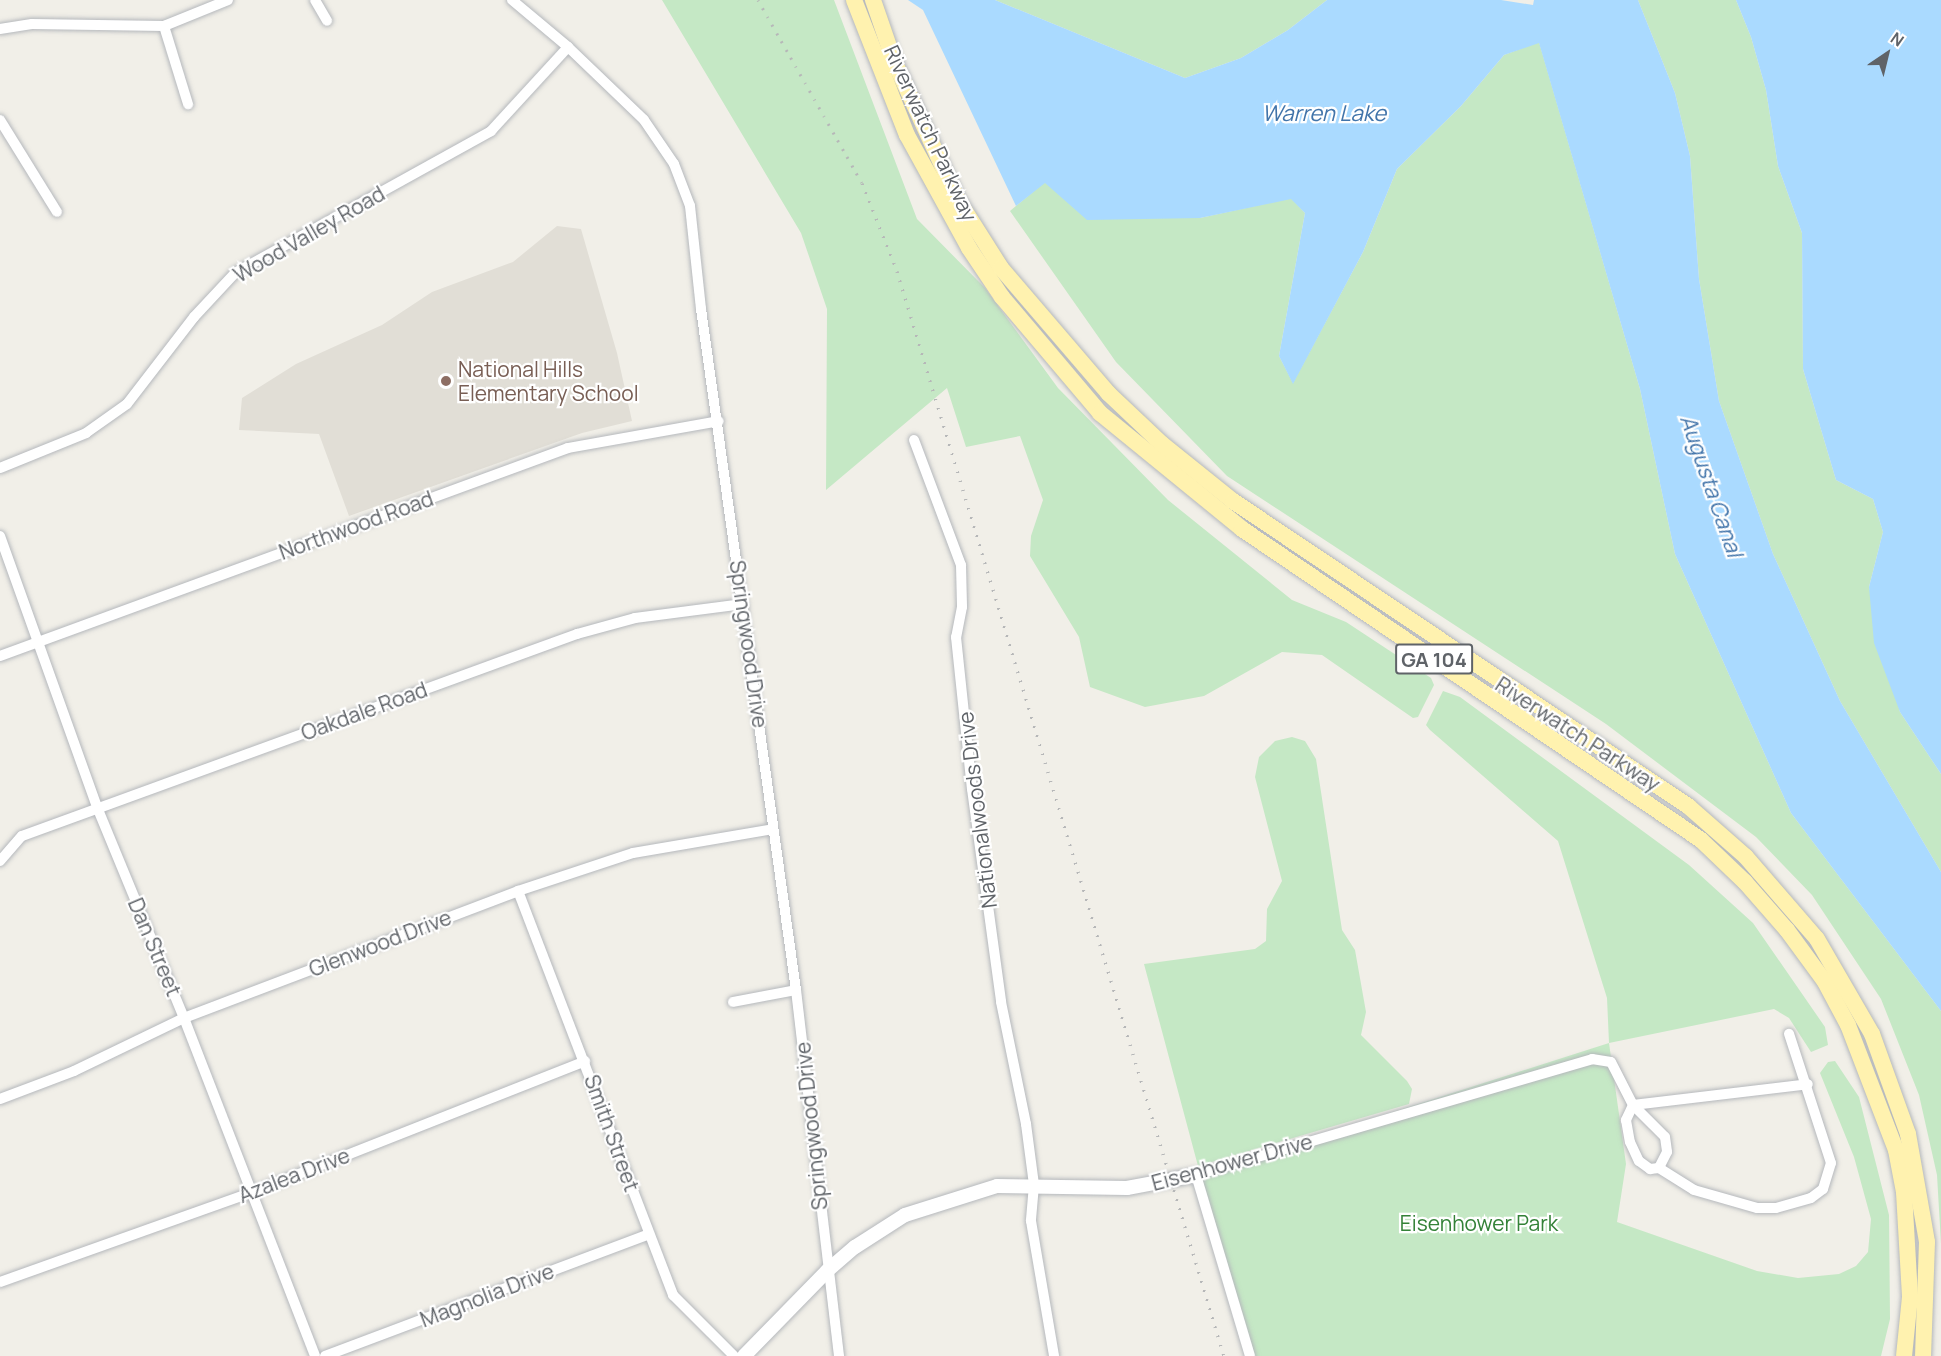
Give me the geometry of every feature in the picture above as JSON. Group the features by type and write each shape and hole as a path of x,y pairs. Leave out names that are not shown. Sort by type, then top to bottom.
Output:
{"main road":[{"name":"Riverwatch Parkway","path":"854,0 907,135 969,248 1002,297 1100,413 1242,529 1701,840 1745,882 1787,930 1825,982 1848,1025 1896,1150 1904,1192 1910,1297 1904,1356"},
{"name":"Riverwatch Parkway","path":"873,0 894,61 958,200 1001,268 1108,393 1162,444 1233,501 1688,806 1753,864 1817,939 1872,1034 1908,1134 1927,1242 1927,1334 1923,1356"}],"street":[{"path":"0,29 32,24 164,26 228,0"},
{"path":"315,0 327,21"},
{"name":"Springwood Drive","path":"512,0 568,47 644,120 674,164 690,206 700,309 719,421 796,990 826,1271 839,1356"},
{"path":"164,26 189,104"},
{"name":"Wood Valley Road","path":"0,468 86,433 127,404 194,317 235,273 491,131 568,47"},
{"path":"0,120 57,212"},
{"name":"Northwood Road","path":"0,656 336,530 567,448 719,421"},
{"name":"Nationalwoods Drive","path":"914,440 961,565 962,607 956,637 972,789 1001,1002 1034,1185 1031,1221 1054,1356"},
{"name":"Dan Street","path":"0,536 97,807 184,1018 315,1356"},
{"name":"Oakdale Road","path":"0,861 22,836 577,634 635,618 743,604"},
{"name":"Glenwood Drive","path":"0,1099 74,1071 184,1018 518,891 633,853 773,829"},
{"name":"Smith Street","path":"518,891 673,1295 734,1356"},
{"path":"733,1002 796,990"},
{"path":"1633,1105 1626,1120 1630,1142 1639,1161 1650,1169 1659,1168 1694,1190 1757,1208 1776,1208 1811,1198 1823,1189 1831,1163 1808,1084 1789,1034"},
{"name":"Eisenhower Drive","path":"744,1356 826,1271 855,1247 905,1215 997,1186 1127,1188 1196,1175 1592,1059 1611,1062 1633,1105"},
{"name":"Azalea Drive","path":"0,1282 253,1192 585,1061"},
{"path":"1633,1105 1808,1084"},
{"path":"1633,1105 1665,1137 1667,1152 1659,1168"},
{"path":"1196,1175 1250,1356"},
{"name":"Magnolia Drive","path":"325,1356 649,1234"}],"shaded area":[{"name":"National Hills Elementary School","path":"557,226 581,229 617,353 632,421 582,433 349,516 319,434 239,430 242,398 296,364 382,325 432,292 513,262"}],"green space":[{"path":"662,0 834,0 917,219 985,288 1058,388 1168,500 1292,600 1346,622 1431,678 1434,685 1418,717 1413,718 1322,655 1282,652 1204,696 1145,707 1090,687 1079,637 1030,556 1031,536 1043,500 1020,436 966,447 947,388 826,490 827,309 801,233"},
{"path":"995,0 1327,0 1288,30 1241,58 1185,78"},
{"path":"1638,0 1736,0 1751,37 1766,90 1778,166 1802,233 1803,369 1836,480 1873,499 1883,532 1869,587 1900,712 1941,774 1941,872 1840,701 1773,554 1719,401 1699,279 1690,156 1675,93"},
{"path":"1539,42 1640,389 1675,554 1791,813 1941,1011 1941,1244 1937,1175 1919,1095 1881,999 1812,895 1756,837 1606,724 1227,476 1116,362 1010,211 1045,182 1200,218 1291,198 1305,213 1279,356 1293,383 1363,252 1397,169 1461,106 1504,55"},
{"path":"1443,691 1460,697 1689,865 1753,923 1825,1027 1828,1045 1811,1052 1789,1018 1774,1009 1609,1043 1607,998 1558,841 1426,725"},
{"path":"1292,737 1305,741 1316,759 1342,930 1355,950 1366,1012 1361,1035 1407,1081 1412,1089 1409,1104 1198,1166 1144,964 1255,949 1266,941 1267,909 1282,881 1255,777 1259,757 1275,741"},
{"name":"Eisenhower Park","path":"1609,1043 1626,1164 1617,1222 1757,1271 1798,1278 1839,1274 1856,1266 1868,1252 1871,1219 1854,1157 1820,1073 1828,1062 1835,1061 1859,1097 1889,1215 1890,1319 1881,1356 1250,1356 1196,1175"}],"water":[{"path":"908,0 995,0 1185,78 1241,58 1288,30 1327,0 1501,0 1533,5 1534,0 1638,0 1675,93 1690,156 1699,279 1719,401 1773,554 1840,701 1941,872 1941,1011 1791,813 1675,554 1640,389 1539,43 1504,55 1461,106 1397,169 1363,252 1293,384 1279,356 1305,213 1291,199 1200,218 1087,220 1045,183 1016,206 923,10"},
{"path":"1736,0 1941,0 1941,774 1900,712 1874,643 1869,587 1883,532 1873,499 1836,480 1803,369 1802,233 1778,166 1766,90 1751,37"}],"railway":[{"path":"758,0 862,183 897,271 1224,1356"}],"place":[{"name":"National Hills Elementary School","path":"446,381"}],"water label":[{"name":"Warren Lake","path":"1324,114"},
{"name":"Augusta Canal","path":"1711,486"}]}
